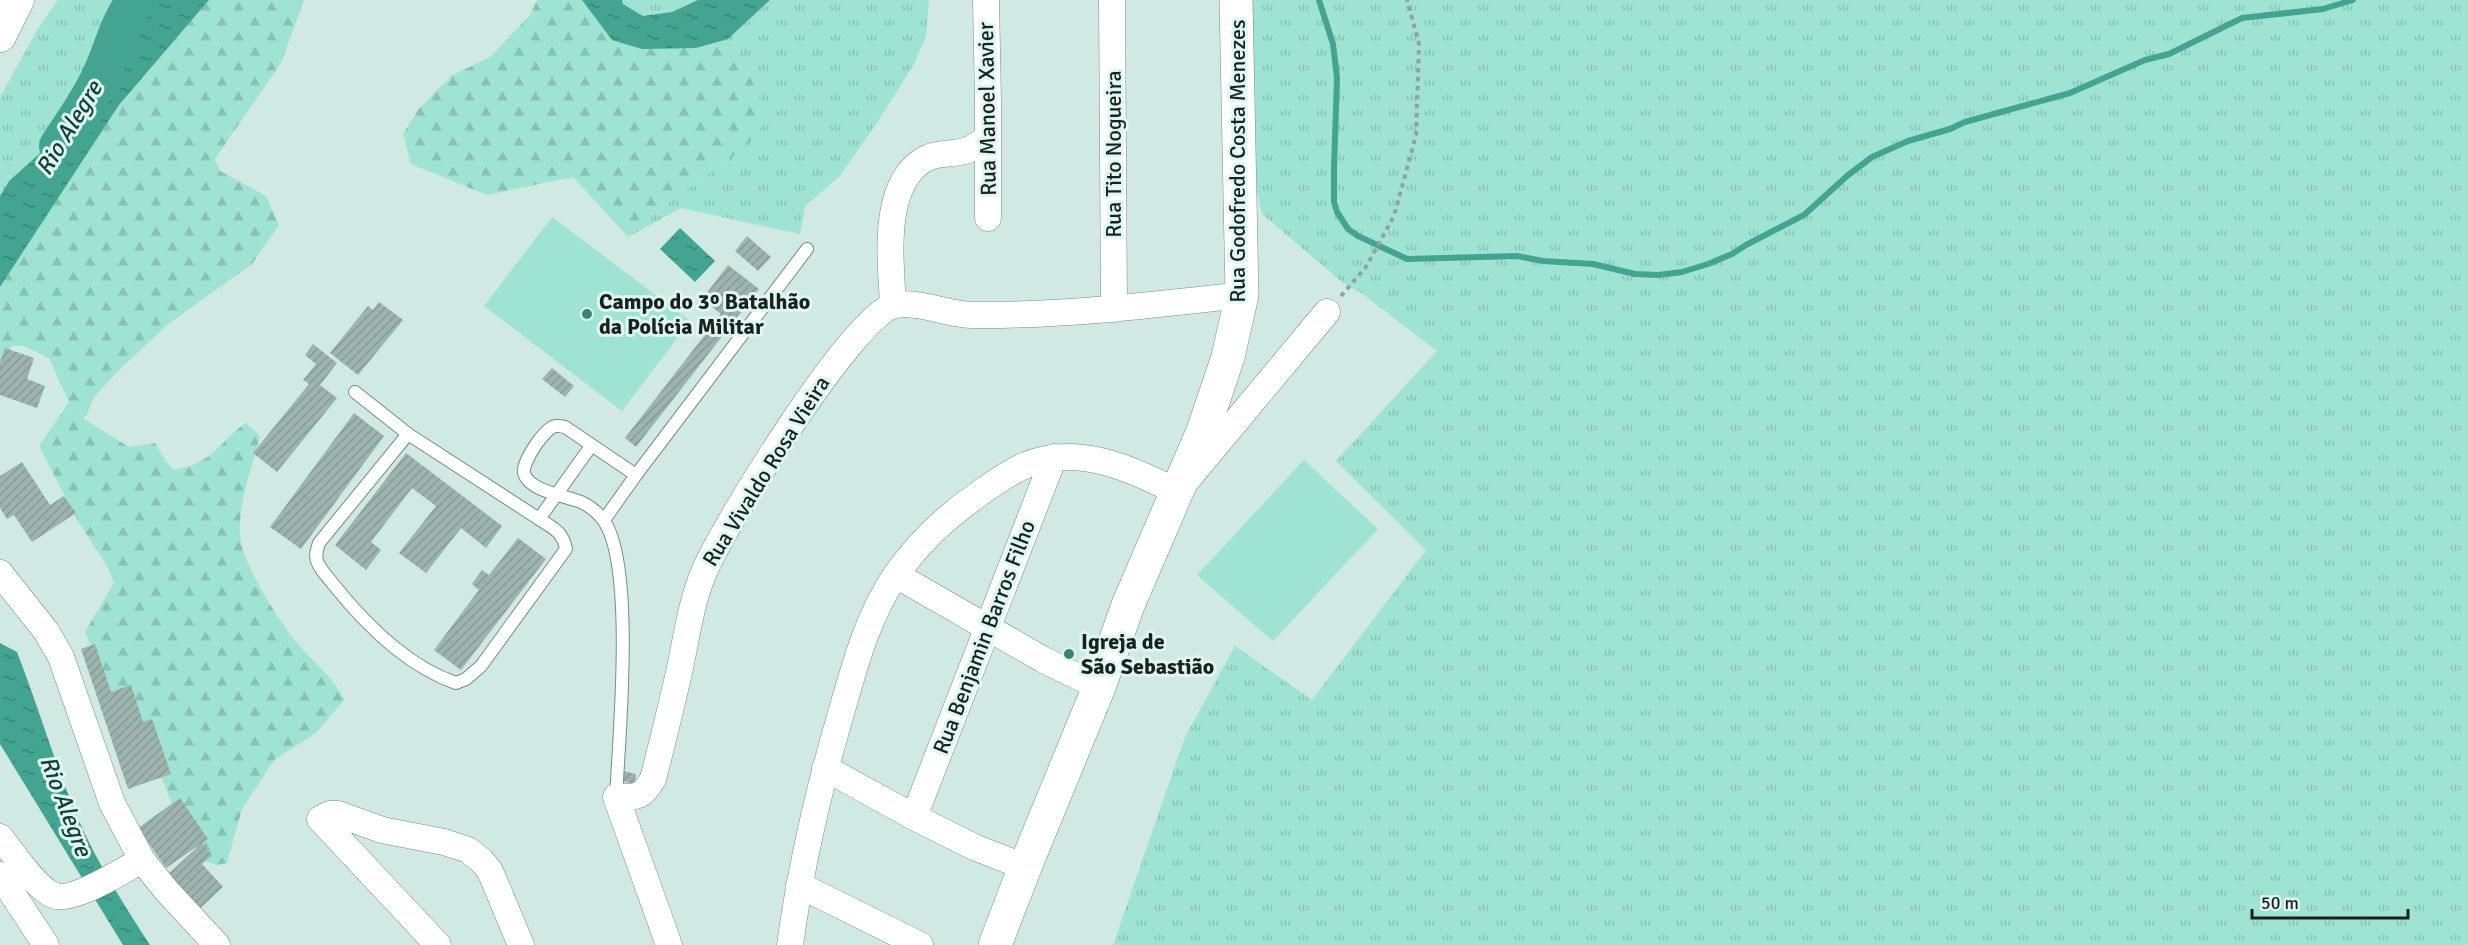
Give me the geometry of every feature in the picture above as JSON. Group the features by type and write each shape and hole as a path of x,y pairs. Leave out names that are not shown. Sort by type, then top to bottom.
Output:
{"main road":[{"name":"Rua Godofredo Costa Menezes","path":"995,945 1099,687 1128,605 1203,431 1228,357 1242,295 1236,0"}],"street":[{"path":"0,36 18,0"},
{"name":"Rua Manoel Xavier","path":"986,0 988,218"},
{"name":"Rua Tito Nogueira","path":"1113,0 1114,309"},
{"path":"988,138 968,150 929,157 917,165 905,178 892,214 889,232 893,305 915,305 969,315 1114,309 1242,295"},
{"name":"Rua Vivaldo Rosa Vieira","path":"616,797 638,797 646,792 653,779 691,612 703,572 723,535 826,374 862,330 879,313 893,305"},
{"path":"790,945 798,885 825,768 858,656 876,611 896,575 954,512 993,484 1026,465 1054,458 1097,459 1137,471 1177,492 1327,312"},
{"name":"Rua Benjamin Barros Filho","path":"914,817 1054,458"},
{"path":"0,573 46,631 60,657 132,865 166,890 217,945"},
{"path":"896,575 1042,659 1099,687"},
{"path":"825,768 974,847 1025,867"},
{"path":"616,797 669,945"},
{"path":"438,945 320,819 329,814 338,814 382,830 444,842 468,850 490,871 521,945"},
{"path":"0,837 43,888 54,896 62,898 80,892 132,865"},
{"path":"0,875 46,945"},
{"path":"798,885 920,945"}],"lane":[{"path":"604,520 807,249"},
{"path":"355,392 408,434 559,531 564,540 566,549 481,666 466,679 456,683 416,663 382,636 358,613 319,565 316,553 320,543 408,434"},
{"path":"616,797 622,586 611,534 604,520 586,504 557,496 528,480 524,472 525,464 533,449 549,429 556,426 565,427 636,475"},
{"path":"539,519 591,446"}],"path":[{"path":"1327,312 1366,267 1394,216 1416,135 1419,44 1407,0"}],"green space":[{"path":"58,0 154,0 128,20 101,86 58,137 9,181 0,196 0,97 37,30"},
{"path":"209,0 304,0 281,63 215,159 220,171 266,196 279,225 252,264 167,325 119,370 95,396 84,419 129,447 155,443 174,470 191,466 204,459 246,423 260,436 241,510 242,547 254,576 281,622 330,679 344,700 316,733 274,760 242,809 227,863 217,865 205,861 180,825 161,776 126,731 85,632 114,583 107,566 78,521 39,446 69,402 49,358 24,346 12,346 0,364 0,287 119,105"},
{"path":"537,0 582,0 696,48 712,43 750,77 769,118 743,149 670,201 628,237 573,177 487,195 411,164 403,134 418,110 451,76 490,57 530,15"},
{"path":"622,0 698,0 672,12 643,16 623,4"},
{"path":"770,0 929,0 926,37 914,64 879,120 839,177 805,206 800,234 681,208 628,237 670,201 743,149 750,77 712,43 728,39"},
{"path":"1252,0 2468,0 2468,945 1113,945 1185,737 1235,646 1312,700 1426,550 1336,461 1437,351 1360,292 1343,283 1262,214 1246,140"},
{"name":"Campo do 3º Batalhão da Polícia Militar","path":"552,217 690,321 622,411 484,306"},
{"path":"1304,460 1378,529 1273,641 1197,575"}],"water":[{"path":"154,0 209,0 119,105 0,287 0,196 9,181 58,137 101,86 128,20"},
{"path":"582,0 622,0 623,4 643,16 672,12 698,0 770,0 728,39 696,48 642,49 612,40"},
{"path":"680,228 715,261 695,282 660,249"},
{"path":"0,643 17,652 62,779 86,837 121,900 150,945 123,945 0,744"}],"building":[{"path":"747,236 771,257 758,271 735,251"},
{"path":"728,265 759,289 636,447 625,438 721,314 702,299"},
{"path":"379,302 403,320 358,375 330,353 368,306 373,310"},
{"path":"313,344 337,363 320,385 337,398 277,472 253,453 309,384 303,380 316,364 305,355"},
{"path":"5,348 34,358 27,379 45,386 37,408 0,395 0,362"},
{"path":"552,368 574,386 565,397 542,379"},
{"path":"354,413 384,436 301,549 270,527"},
{"path":"406,453 502,526 486,548 461,528 426,573 399,553 436,506 412,488 371,542 381,550 366,570 335,545"},
{"path":"22,462 50,505 64,496 76,513 32,542 14,515 7,519 0,508 0,476"},
{"path":"518,538 546,559 461,670 434,650 479,590 472,584 482,570 489,575"},
{"path":"95,644 111,692 131,685 143,722 152,719 171,774 128,789 81,649"},
{"path":"623,771 636,774 635,784 621,781"},
{"path":"180,798 208,839 166,868 138,828"},
{"path":"202,843 212,855 202,864 223,887 193,915 166,876"}],"waterway":[{"name":"Rio Alegre","path":"58,146 92,93 120,27 136,0"},
{"path":"1319,0 1333,44 1337,78 1334,202 1337,212 1348,229 1407,259 1517,256 1543,261 1593,264 1635,274 1658,275 1682,272 1732,254 1804,215 1872,157 1908,141 1950,129 1965,122 2070,93 2145,60 2169,54 2242,18 2323,9 2353,0"}],"place":[{"name":"Campo do 3º Batalhão da Polícia Militar","path":"587,314"},
{"name":"Igreja de São Sebastião","path":"1069,654"}]}
